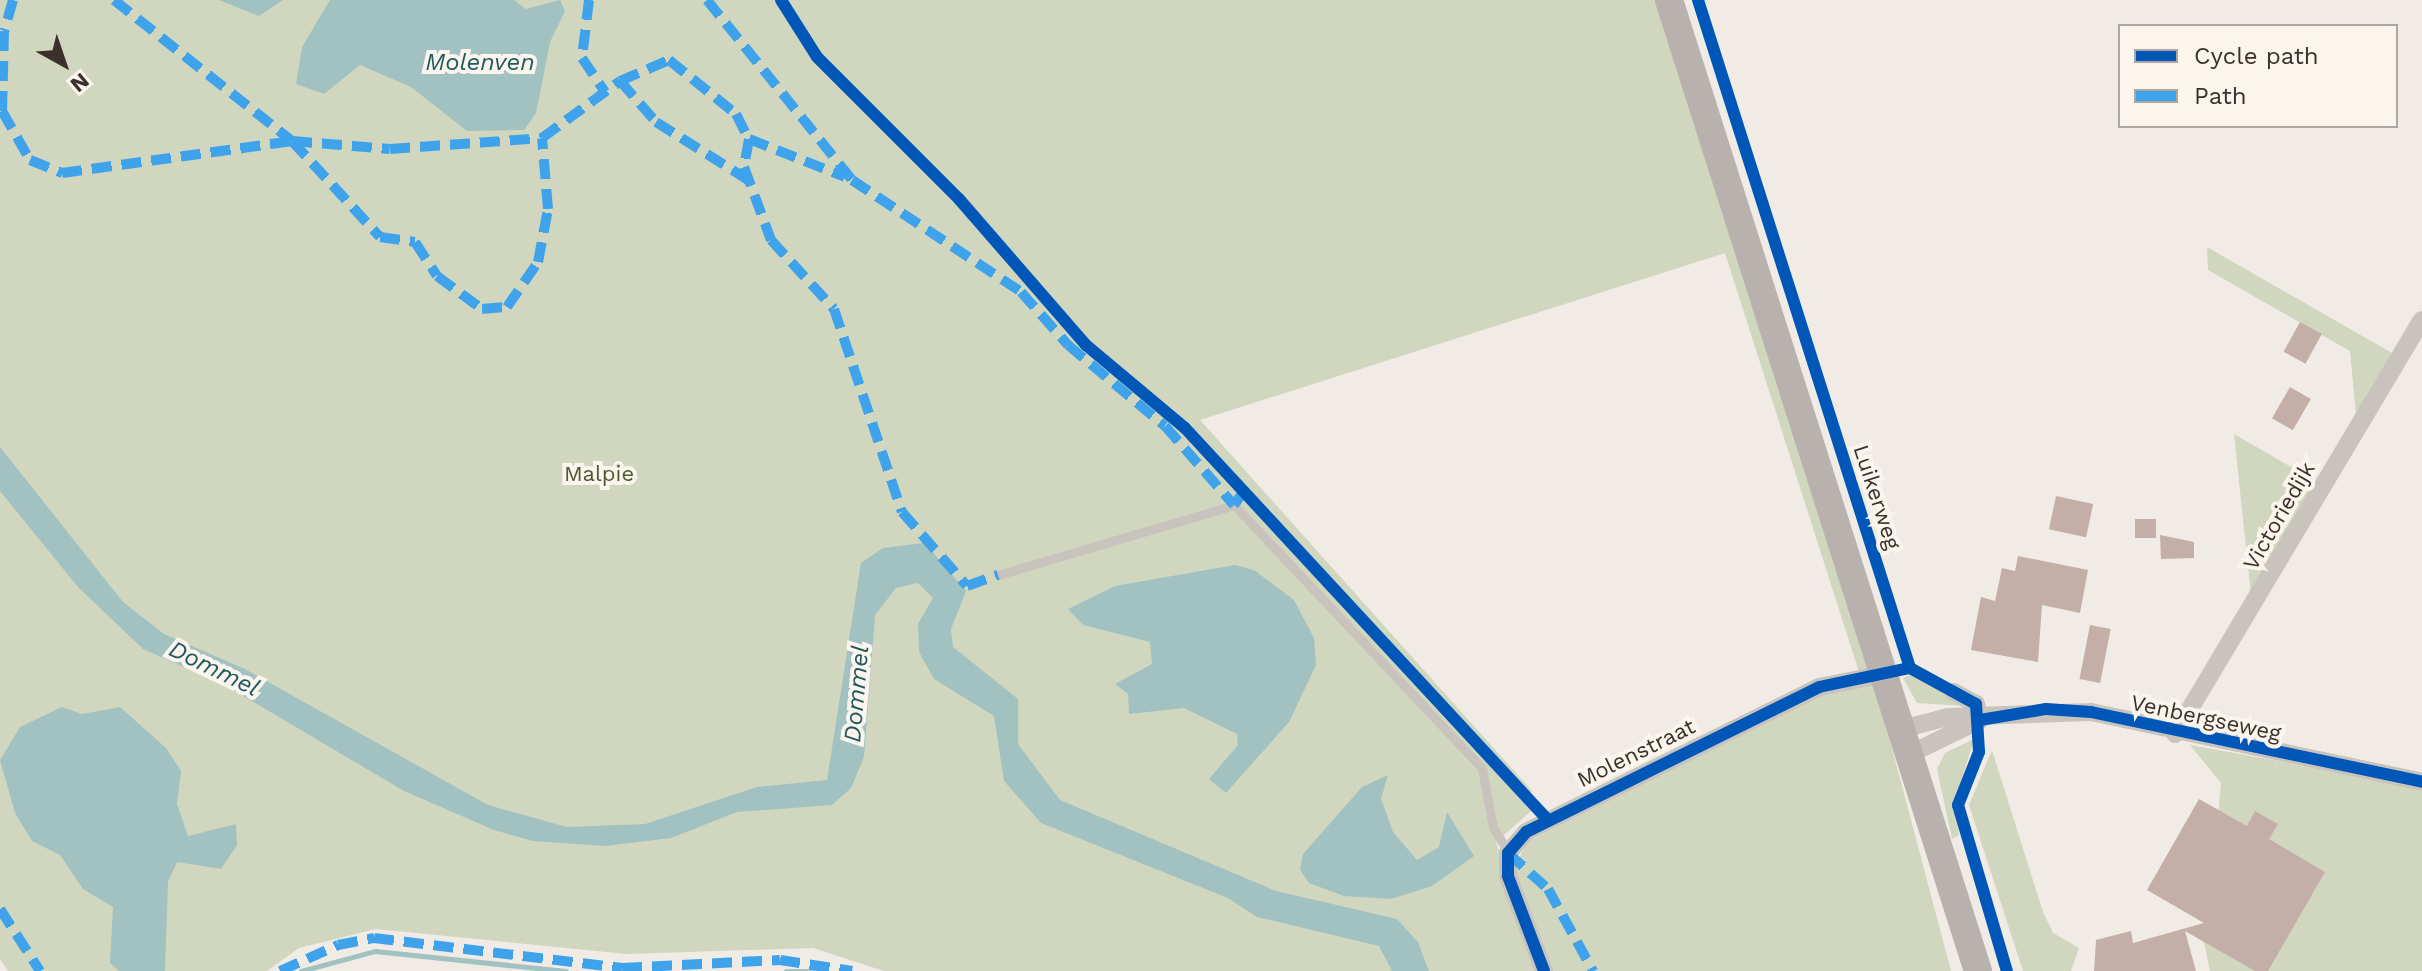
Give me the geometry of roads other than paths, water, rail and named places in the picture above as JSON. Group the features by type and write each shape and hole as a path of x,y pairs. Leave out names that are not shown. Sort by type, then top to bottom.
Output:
{"main road":[{"name":"Luikerweg","path":"1669,0 1978,971"}],"street":[{"name":"Victoriedijk","path":"2175,734 2422,320"},
{"name":"Molenstraat","path":"1508,853 1546,818 1805,694 1885,674"},
{"path":"1954,692 1976,704 1980,720"},
{"name":"Venbergseweg","path":"1906,742 1980,720 2046,709 2422,782"},
{"name":"Venbergseweg","path":"1906,742 1948,717 1980,720"},
{"path":"1508,853 1513,901 1544,971"}],"lane":[{"path":"998,575 1234,505 1482,768 1493,827 1508,853"}],"water":[{"path":"219,0 283,0 259,16"},
{"name":"Molenven","path":"330,0 514,0 526,9 560,0 565,11 550,42 536,113 524,130 467,131 411,87 360,65 324,94 296,84 302,47"},
{"name":"Dommel","path":"0,447 123,602 164,634 245,669 488,805 567,827 645,824 757,787 827,780 861,563 883,548 925,543 966,591 951,629 953,647 1018,699 1018,744 1060,800 1276,891 1397,919 1418,942 1429,971 1392,971 1379,946 1257,917 1228,898 1041,823 1004,781 994,716 934,679 919,652 918,624 933,598 918,583 896,588 875,615 864,757 851,788 832,805 737,812 671,838 605,846 533,841 494,830 404,791 223,684 143,649 78,587 0,491"},
{"path":"1235,565 1254,570 1294,600 1314,638 1316,665 1289,722 1226,793 1209,779 1238,745 1237,734 1184,708 1129,714 1128,694 1115,684 1152,664 1150,642 1083,625 1068,609 1115,586"},
{"path":"62,707 82,714 120,707 166,748 181,771 177,804 188,836 236,824 237,845 221,869 177,862 168,882 165,971 119,971 110,963 113,907 83,889 60,855 32,841 15,813 0,760 20,727"},
{"path":"1388,775 1381,799 1393,832 1417,860 1439,847 1447,812 1474,856 1432,886 1391,899 1344,896 1309,883 1300,870 1303,854 1362,787"}],"waterway":[{"path":"301,971 375,951 566,971"},
{"path":"786,971 818,971"}],"park label":[{"name":"Malpie","path":"599,474"}]}
